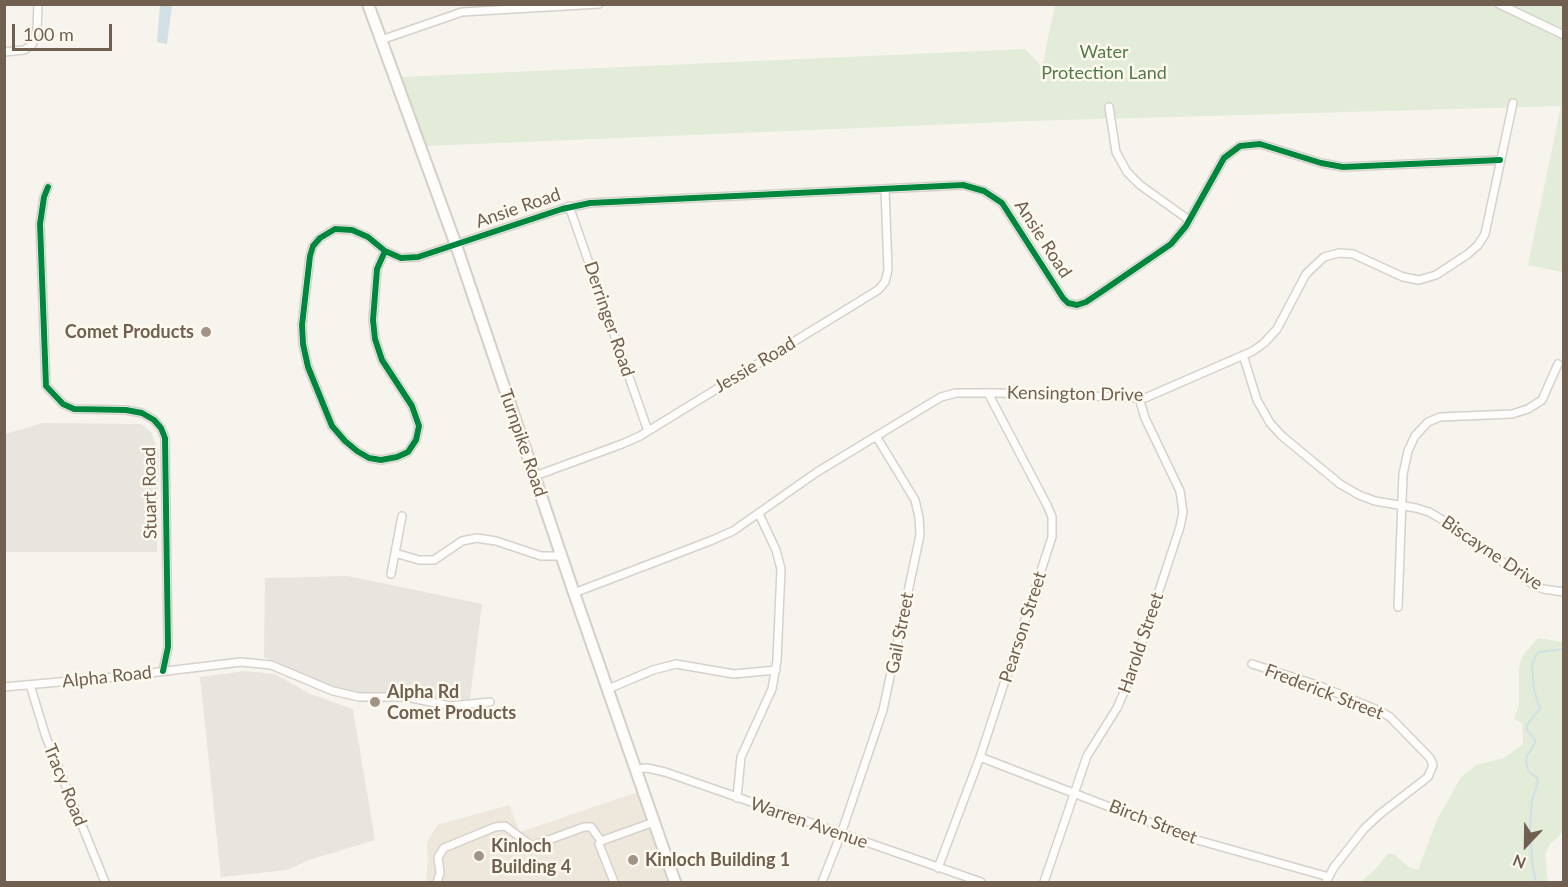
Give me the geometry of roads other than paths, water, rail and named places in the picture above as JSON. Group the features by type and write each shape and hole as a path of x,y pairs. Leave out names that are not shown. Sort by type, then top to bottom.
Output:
{"main road":[{"name":"Turnpike Road","path":"368,4 456,245 561,556 675,882"}],"street":[{"path":"4,52 24,50 32,45 38,4"},
{"path":"381,40 462,12 501,7 599,4"},
{"path":"1499,4 1563,35"},
{"name":"Kensington Drive","path":"574,593 710,542 733,531 817,472 941,397 957,393 988,393 1148,397 1258,348 1274,333 1303,278 1324,257 1339,253 1358,255 1398,275 1419,280 1436,275 1462,259 1478,245 1486,231 1513,104"},
{"path":"1108,107 1116,152 1127,172 1140,185 1189,220"},
{"name":"Ansie Road","path":"385,251 396,257 409,259 569,206 590,203 963,185 978,188 991,194 1002,203 1063,298 1075,305 1086,302 1166,249 1179,236 1224,158 1236,148 1248,144 1260,144 1336,166 1500,160"},
{"name":"Stuart Road","path":"48,187 40,224 46,386 63,404 74,409 126,410 142,413 154,420 161,428 165,438 168,647 163,671"},
{"name":"Jessie Road","path":"535,476 622,444 648,431 881,287 888,270 885,189"},
{"name":"Derringer Road","path":"569,206 648,431"},
{"path":"335,229 352,230 368,237 385,251 378,268 374,320 375,339 382,360 412,406 419,426 415,443 408,452 381,460 369,458 357,451 332,426 308,367 302,325 310,256 313,246 320,238 335,229"},
{"name":"Biscayne Drive","path":"1243,355 1262,410 1270,423 1282,436 1345,487 1375,501 1422,509 1443,520 1532,584 1543,589 1563,592"},
{"path":"1398,607 1401,505 1406,456 1415,436 1432,420 1444,416 1512,414 1528,410 1542,400 1558,364"},
{"name":"Pearson Street","path":"938,868 980,757 1050,546 1053,528 1052,517 1047,505 988,393"},
{"name":"Harold Street","path":"1044,882 1090,750 1117,708 1127,686 1183,512 1180,491 1145,418 1139,398"},
{"name":"Gail Street","path":"822,882 841,834 886,700 920,535 915,500 876,436"},
{"path":"737,798 741,757 772,689 776,670 781,573 776,550 759,514"},
{"path":"391,574 402,516"},
{"path":"395,553 419,560 433,560 464,541 484,538 541,556 561,556"},
{"name":"Alpha Road","path":"4,687 241,662 271,665 333,691 359,697 407,696 450,706 490,702"},
{"path":"608,689 653,670 676,664 734,674 776,670"},
{"name":"Frederick Street","path":"1252,664 1320,686 1380,711 1390,717 1430,758 1433,765 1428,777 1368,824 1341,857 1328,880"},
{"name":"Tracy Road","path":"30,685 63,782 105,882"},
{"name":"Birch Street","path":"980,757 1190,838 1328,880"},
{"name":"Warren Avenue","path":"636,769 647,768 660,771 981,882"},
{"path":"601,842 654,822"},
{"path":"436,882 440,873 438,857 444,848 495,827 504,826 532,846 584,827 591,827 601,842 599,844 614,882"}],"waterway":[{"path":"1536,882 1532,862 1530,826 1532,800 1538,782 1537,778 1528,771 1526,761 1535,743 1527,730 1527,725 1540,708 1534,690 1532,665 1536,655 1540,652 1564,649"}],"place":[{"name":"Comet Products","path":"206,332"},
{"name":"Alpha Rd Comet Products","path":"375,702"},
{"name":"Kinloch Building 4","path":"479,856"},
{"name":"Kinloch Building 1","path":"633,860"}],"park label":[{"name":"Water Protection Land","path":"1104,62"}]}
